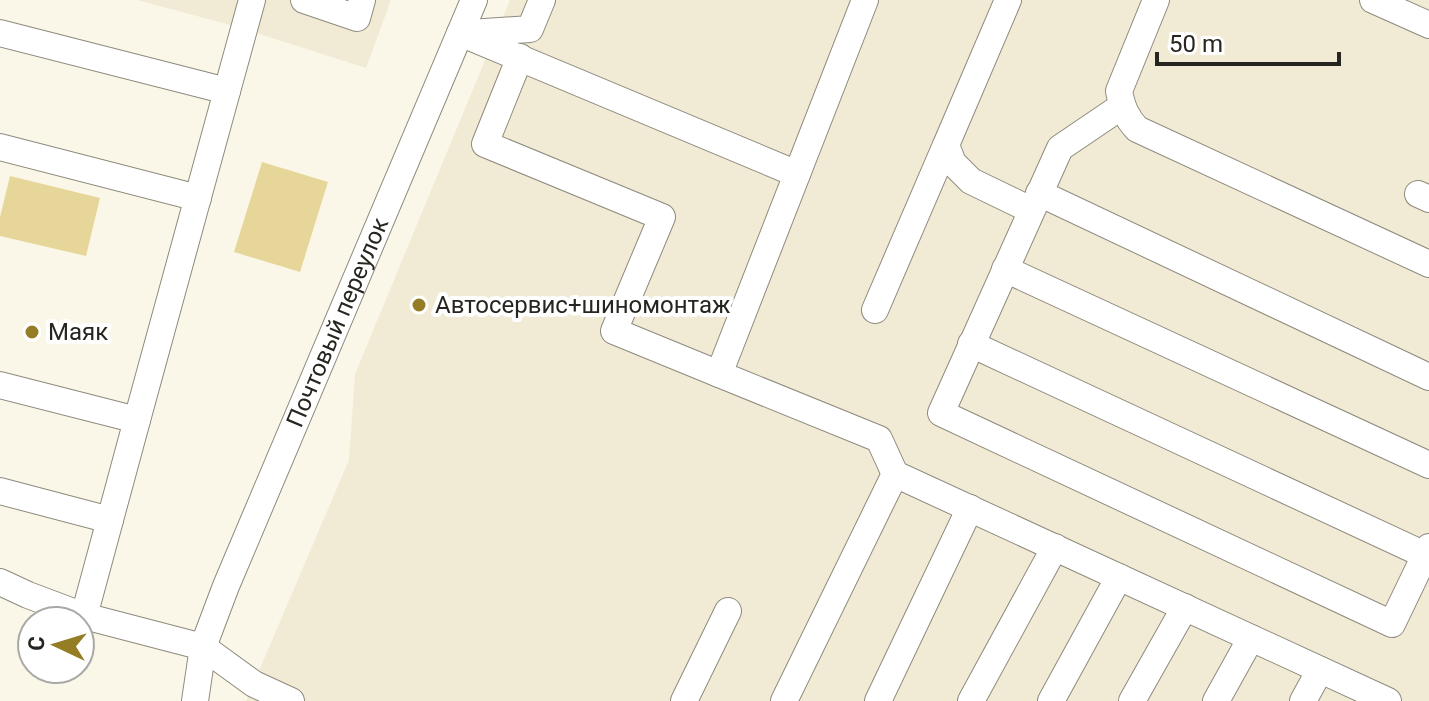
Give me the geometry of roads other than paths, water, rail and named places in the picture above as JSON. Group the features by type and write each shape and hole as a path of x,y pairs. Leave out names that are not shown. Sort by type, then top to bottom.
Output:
{"street":[{"path":"87,605 252,0"},
{"path":"304,0 357,18 362,0"},
{"name":"Почтовый переулок","path":"195,701 203,647 226,586 474,0"},
{"path":"460,33 530,29 542,0"},
{"path":"719,374 865,0"},
{"path":"875,310 1008,0"},
{"path":"1156,0 1119,91 1128,119 1137,129 1429,264"},
{"path":"1373,0 1429,25"},
{"path":"0,33 227,91"},
{"path":"460,33 797,174"},
{"path":"520,57 485,144 662,217 614,331 879,439 895,474 1386,700"},
{"path":"971,344 1427,551 1392,624 941,413 971,344 1060,148 1122,106"},
{"path":"946,145 953,163 971,181 1035,202 1429,377"},
{"path":"0,147 198,198"},
{"path":"1005,269 1429,465"},
{"path":"0,385 137,420"},
{"path":"784,701 895,474"},
{"path":"0,491 110,520"},
{"path":"878,701 970,508"},
{"path":"971,701 1055,547"},
{"path":"1051,701 1119,577"},
{"path":"0,582 57,605"},
{"path":"1132,701 1185,607"},
{"path":"684,701 728,611"},
{"path":"96,619 203,647 254,684 291,701"},
{"path":"1216,701 1251,638"},
{"path":"1303,701 1320,670"}],"place":[{"name":"Автосервис+шиномонтаж","path":"419,305"},
{"name":"Маяк","path":"32,332"}]}
